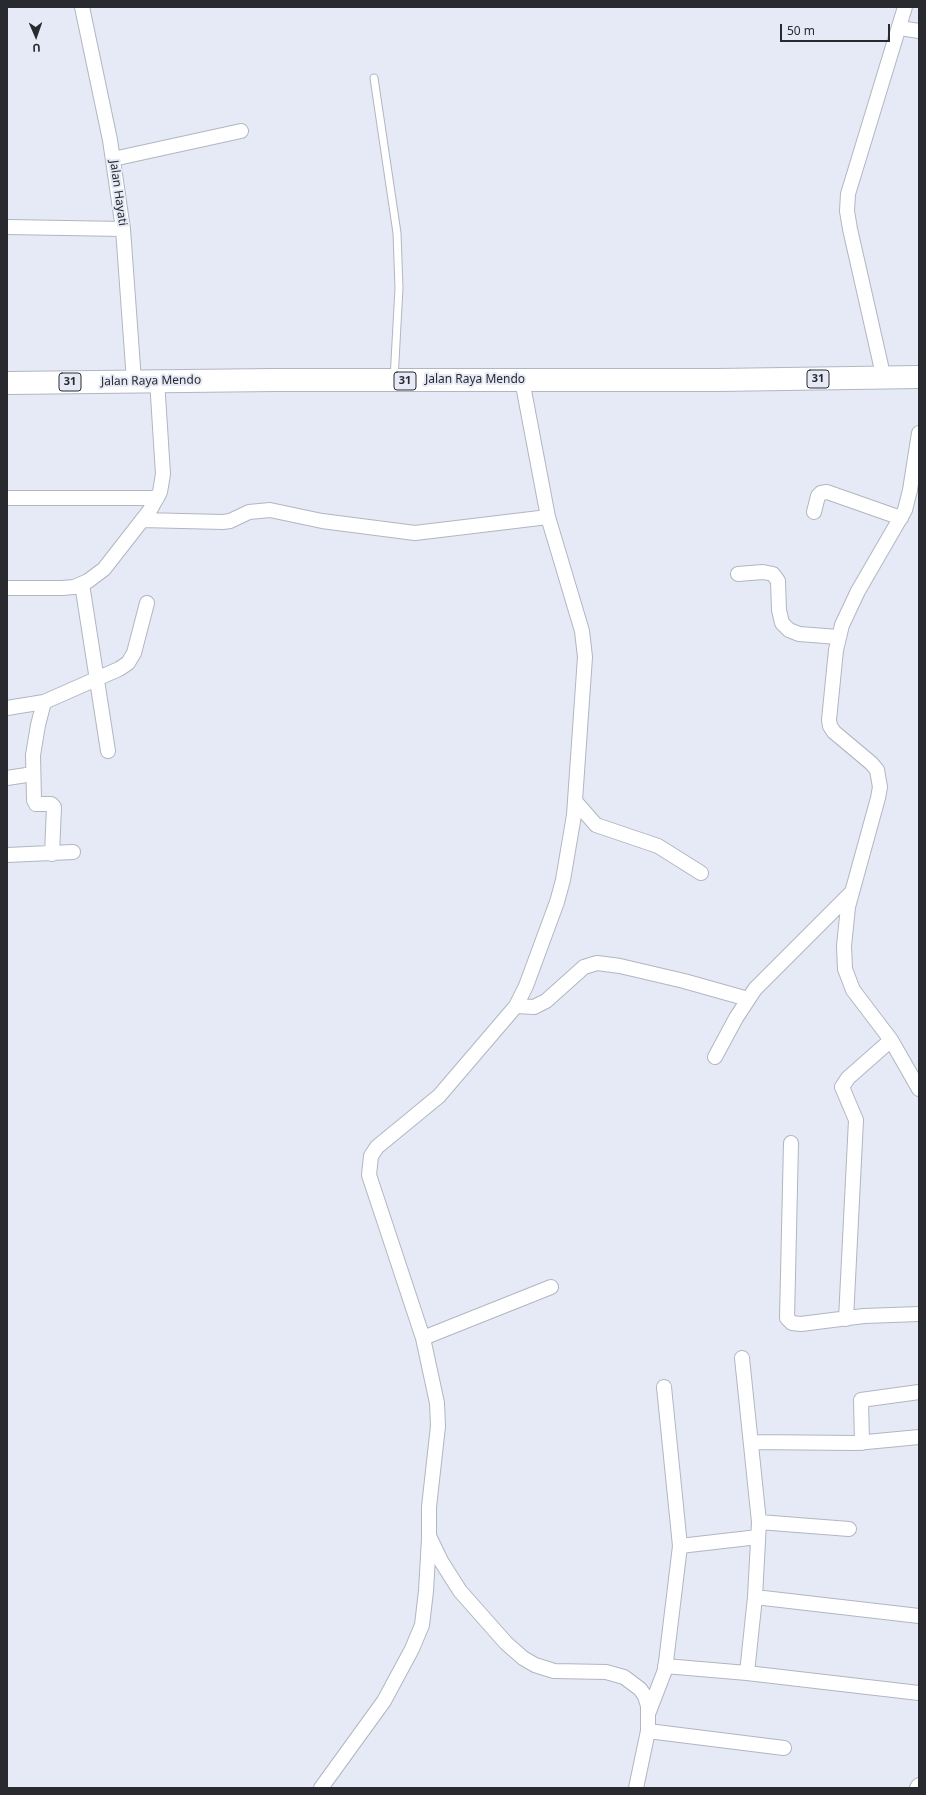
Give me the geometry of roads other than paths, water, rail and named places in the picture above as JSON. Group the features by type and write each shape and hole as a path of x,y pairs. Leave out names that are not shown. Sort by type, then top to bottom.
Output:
{"highway":[{"name":"Jalan Raya Mendo","path":"7,383 157,380 718,380 884,379 919,377"}],"street":[{"name":"Jalan Hayati","path":"82,7 113,160 123,229 134,381"},
{"path":"884,379 850,229 848,194 900,28 905,7"},
{"path":"900,28 919,31"},
{"path":"113,160 241,131"},
{"path":"7,227 123,229"},
{"path":"7,588 62,588 82,584 104,569 142,520 157,498 162,485 163,474 157,380"},
{"path":"321,1788 384,1701 412,1649 422,1625 426,1591 429,1507 438,1426 437,1403 423,1338 369,1175 371,1156 386,1138 439,1096 516,1006 526,986 557,902 572,828 585,657 582,632 548,517 522,380"},
{"path":"919,433 910,490 901,518 858,591 838,637 829,715 830,726 834,732 871,763 879,778 878,798 851,893 844,946 845,969 853,990 891,1040 919,1089"},
{"path":"814,512 818,496 821,493 827,492 901,518"},
{"path":"7,498 157,498"},
{"path":"142,520 223,522 239,518 249,512 270,510 322,521 415,533 548,517"},
{"path":"738,574 763,572 773,574 778,581 779,610 782,623 789,630 799,634 838,637"},
{"path":"82,584 108,751"},
{"path":"7,708 44,702 119,669 128,663 134,653 147,603"},
{"path":"44,702 35,740 33,774 34,803 50,804 54,807 52,854"},
{"path":"7,778 33,774"},
{"path":"575,801 596,825 658,846 701,873"},
{"path":"7,855 73,852"},
{"path":"715,1058 748,999 767,976 851,893"},
{"path":"516,1006 534,1006 546,1001 584,967 597,963 620,966 684,981 748,999"},
{"path":"846,1319 856,1120 842,1087 848,1078 891,1040"},
{"path":"791,1143 787,1318 792,1323 801,1324 919,1314"},
{"path":"423,1338 551,1287"},
{"path":"742,1358 759,1522 755,1597 747,1673"},
{"path":"648,1714 665,1666 680,1546 664,1387"},
{"path":"862,1443 861,1400 919,1392"},
{"path":"751,1442 862,1443 919,1437"},
{"path":"759,1522 849,1529"},
{"path":"429,1536 440,1561 460,1591 506,1643 523,1658 535,1665 554,1671 606,1672 624,1677 640,1689 645,1696 648,1714 648,1731 636,1788"},
{"path":"680,1546 758,1537"},
{"path":"755,1597 919,1616"},
{"path":"665,1666 747,1673 919,1693"},
{"path":"648,1731 784,1748"}],"lane":[{"path":"374,78 397,233 398,288 394,381"}]}
